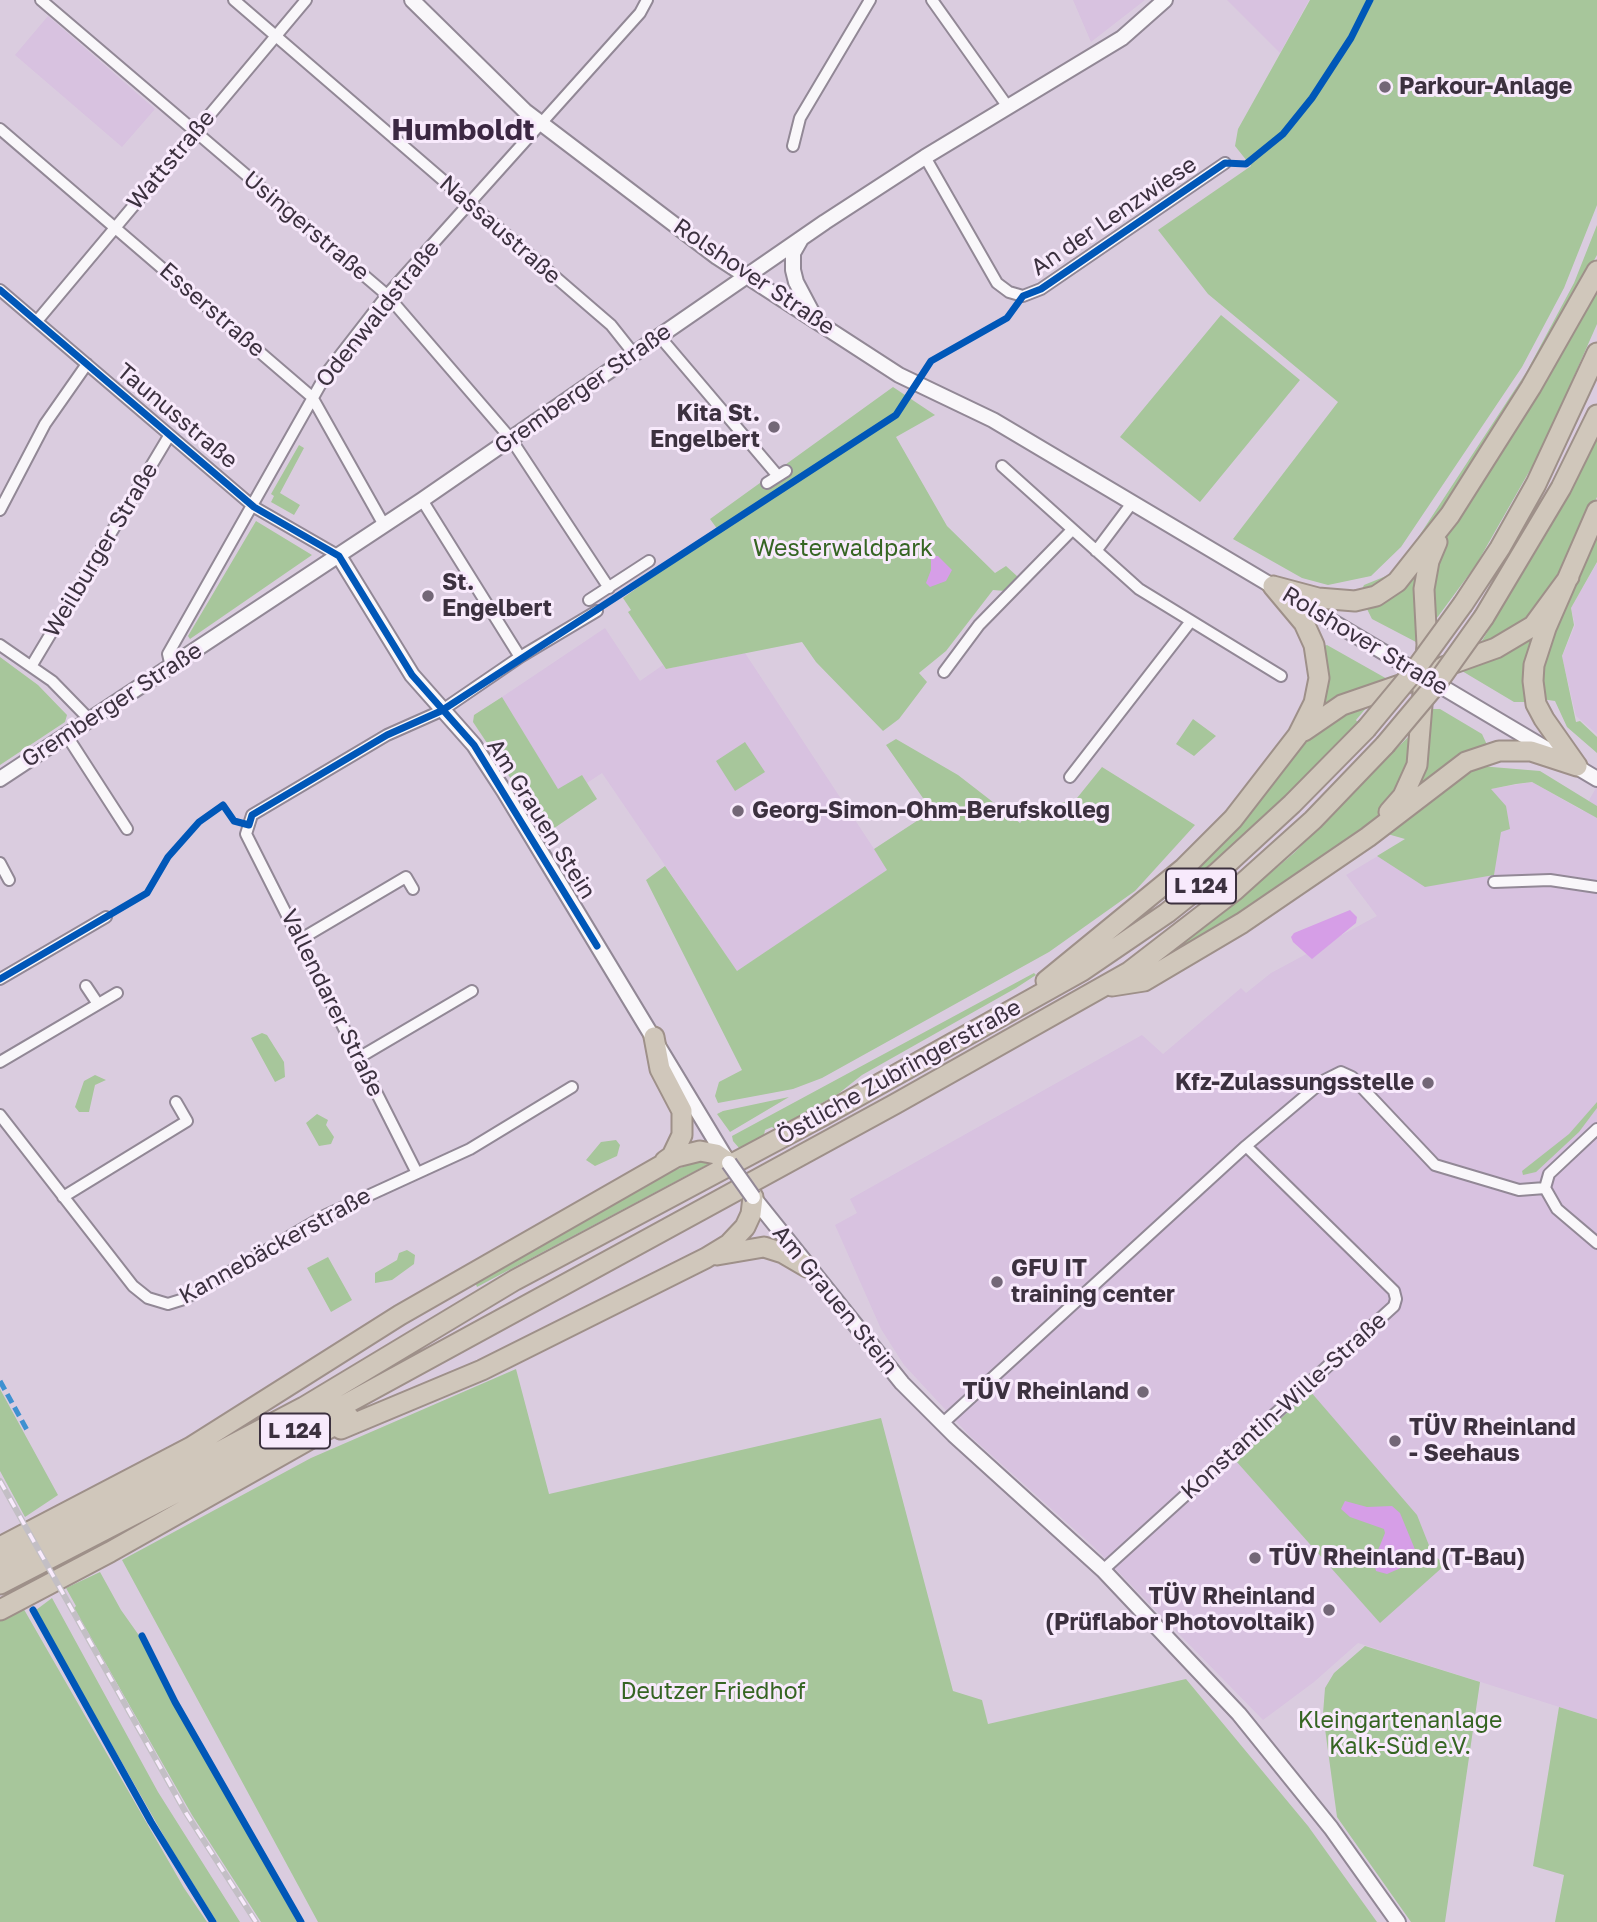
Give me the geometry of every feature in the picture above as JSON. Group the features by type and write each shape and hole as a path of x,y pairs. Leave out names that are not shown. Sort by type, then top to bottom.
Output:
{"highway":[{"path":"1273,586 1318,598 1355,601 1376,596 1397,582 1450,515 1531,387 1597,271"},
{"name":"Östliche Zubringerstraße","path":"0,1567 304,1407 515,1280 824,1115 1082,971 1167,913 1217,873 1292,804 1366,729 1415,670 1500,548 1536,484 1597,353"},
{"name":"Östliche Zubringerstraße","path":"0,1584 313,1422 1129,972 1234,891 1313,820 1385,745 1437,683 1484,617 1561,488 1597,415"},
{"path":"1577,766 1536,704 1533,681 1540,646 1597,511"},
{"path":"1368,837 1403,796 1417,765 1427,645 1424,589 1429,561 1450,515"},
{"path":"1298,735 1342,705 1496,648 1533,626 1569,577"},
{"path":"1011,1009 1184,868 1233,819 1298,735 1314,703 1319,678 1314,645 1304,623 1273,586"},
{"path":"1101,988 1144,981 1242,923 1368,837 1466,762 1499,751 1531,751 1577,766"},
{"path":"653,1037 660,1069 682,1111 682,1135 677,1148 672,1156 656,1169"},
{"path":"0,1546 188,1449 400,1315 687,1152 716,1154 729,1163"},
{"path":"276,1459 371,1415 482,1370 706,1258 729,1244 745,1227 751,1213 752,1197"},
{"path":"706,1258 764,1247 783,1253 807,1267"},
{"path":"0,1610 276,1459 528,1313 586,1272"},
{"name":"L 124","path":"188,1449 515,1280"}],"street":[{"name":"Usingerstraße","path":"41,0 387,295 511,439 609,587"},
{"name":"Nassaustraße","path":"234,0 611,325 634,354"},
{"name":"Wattstraße","path":"37,321 306,0"},
{"name":"Rolshover Straße","path":"412,0 540,123 717,257 899,375 974,410 1597,779"},
{"name":"Odenwaldstraße","path":"170,667 168,654 254,507 312,397 387,295 640,13 647,0"},
{"path":"793,146 800,118 870,0"},
{"path":"932,0 1008,107"},
{"name":"Gremberger Straße","path":"0,779 422,500 802,237 925,156 1122,38 1165,0"},
{"name":"Esserstraße","path":"0,129 312,397 384,525"},
{"name":"An der Lenzwiese","path":"925,156 997,283 1009,292 1023,296 1041,289 1225,163"},
{"path":"802,237 793,253 793,270 796,282 817,320"},
{"name":"Taunusstraße","path":"0,290 254,507 339,555"},
{"path":"660,337 782,473 767,483"},
{"path":"0,510 45,424 87,364"},
{"name":"Weilburger Straße","path":"32,664 169,436"},
{"path":"1002,466 1071,531 1139,589 1281,676"},
{"path":"422,500 520,657"},
{"path":"1096,551 1132,503"},
{"path":"944,672 979,625 1071,531"},
{"name":"Am Grauen Stein","path":"339,555 412,675 441,711 474,745 752,1197 873,1349 942,1424 1103,1570 1251,1727 1331,1828 1398,1922"},
{"path":"589,600 649,561"},
{"path":"441,711 520,657 597,611"},
{"path":"1070,777 1191,621"},
{"path":"0,645 32,664 90,720"},
{"name":"Vallendarer Straße","path":"417,1173 246,834 252,814 387,735 441,711"},
{"path":"66,736 127,829"},
{"path":"0,863 9,880"},
{"path":"301,939 405,877 413,888"},
{"path":"1494,882 1550,880 1597,887"},
{"path":"0,979 106,917"},
{"path":"86,986 98,1004"},
{"path":"360,1057 472,991"},
{"path":"0,1062 117,993"},
{"path":"942,1424 1246,1146 1323,1081 1341,1072 1352,1077 1435,1165 1519,1190 1545,1188"},
{"name":"Kannebäckerstraße","path":"0,1115 133,1286 148,1298 168,1304 184,1299 326,1215 470,1149 572,1087"},
{"path":"63,1197 187,1121 176,1102"},
{"path":"1597,1129 1549,1174 1545,1188 1557,1209 1597,1243"},
{"name":"Konstantin-Wille-Straße","path":"1103,1570 1394,1306 1394,1292 1246,1146"}],"shaded area":[{"path":"1073,0 1145,0 1091,42"},
{"path":"1227,0 1309,0 1280,53"},
{"path":"48,16 155,109 122,147 15,55"},
{"path":"931,556 938,556 952,570 946,581 930,587 926,583 931,570"},
{"path":"1597,563 1597,734 1576,716 1562,657 1575,625 1571,608"},
{"name":"Georg-Simon-Ohm-Berufskolleg","path":"605,628 640,681 663,665 666,669 745,653 888,870 737,971 602,773 587,783 582,775 558,790 502,697"},
{"name":"TÜV Rheinland","path":"1532,782 1583,811 1597,786 1597,1719 1358,1643 1314,1682 1263,1720 1093,1546 969,1435 904,1365 881,1329 835,1225 857,1213 850,1199 1142,1035 1163,1054 1241,988 1246,993 1271,973 1377,916 1346,875 1490,789"},
{"path":"1350,910 1357,917 1356,923 1312,959 1293,942 1291,937 1294,933"},
{"path":"1345,1501 1367,1507 1392,1506 1400,1513 1416,1552 1410,1564 1387,1574 1376,1571 1374,1560 1385,1533 1384,1529 1350,1517 1341,1509"}],"green space":[{"path":"1310,0 1597,0 1597,205 1564,288 1522,367 1401,547 1371,576 1328,585 1302,578 1233,539 1338,402 1208,294 1158,230 1251,166 1235,146 1238,129"},
{"path":"1597,225 1597,255 1587,273 1420,547 1383,586 1361,591 1364,585 1391,574 1404,559 1527,371 1574,283"},
{"path":"1597,287 1597,324 1542,449 1476,565 1431,626 1430,598 1443,540"},
{"path":"1221,315 1300,380 1200,502 1120,437"},
{"name":"Westerwaldpark","path":"893,387 935,415 896,437 947,526 995,573 1006,566 1018,577 1005,591 993,590 946,651 919,673 927,682 899,719 883,731 816,662 802,642 666,669 628,612 631,610 623,598 718,530 710,519"},
{"path":"1597,437 1597,497 1562,574 1532,617 1477,649 1549,530"},
{"path":"299,445 304,448 280,493 300,505 294,515 271,502 274,496 271,494"},
{"path":"256,521 312,555 190,639 188,636"},
{"path":"1597,530 1597,562 1571,608 1574,625 1562,656 1576,722 1580,721 1597,737 1597,753 1567,727 1555,701 1541,699 1538,672"},
{"path":"1419,567 1419,642 1416,642 1372,619 1365,605"},
{"path":"1543,621 1531,702 1514,702 1462,671 1467,663"},
{"path":"1327,645 1389,680 1314,716 1321,647"},
{"path":"0,657 38,685 67,715 65,722 0,765"},
{"path":"502,697 558,789 582,775 597,799 547,833 473,722 474,715"},
{"path":"1373,700 1356,720 1358,723 1294,790 1198,875 1160,902 1190,875 1309,735 1330,718"},
{"path":"1432,709 1440,709 1482,734 1488,747 1404,802 1426,716"},
{"path":"1193,719 1216,736 1194,756 1176,744"},
{"path":"1415,730 1407,771 1374,822 1278,892 1158,962 1221,915 1294,853"},
{"path":"896,739 958,775 1020,823 1030,810 1045,821 1061,802 1073,803 1102,767 1195,825 1135,891 1049,952 822,1078 793,1089 718,1103 715,1096 719,1082 742,1070 646,880 665,866 737,971 887,870 874,849 932,811 886,745"},
{"path":"745,742 765,772 735,791 716,761"},
{"path":"1480,766 1540,771 1597,806 1597,818 1532,782 1516,784 1491,789 1506,806 1510,829 1501,832 1494,875 1425,887 1377,856 1405,839 1384,833 1439,790"},
{"path":"1034,973 1036,975 1016,988 862,1075 838,1094 775,1129 772,1127 765,1130 764,1135 739,1148 733,1141 732,1136"},
{"path":"262,1033 267,1035 284,1062 285,1077 275,1082 251,1038"},
{"path":"95,1075 106,1080 95,1085 89,1112 79,1112 75,1107 84,1081"},
{"path":"789,1097 730,1132 717,1114 723,1111"},
{"path":"1597,1102 1597,1108 1579,1132 1536,1172 1523,1175 1522,1171 1569,1134"},
{"path":"317,1114 328,1120 326,1125 334,1137 331,1144 319,1146 306,1123"},
{"path":"616,1140 620,1145 617,1156 595,1166 586,1160 601,1142"},
{"path":"701,1160 714,1161 477,1287 475,1282 670,1172"},
{"path":"407,1250 415,1255 414,1264 392,1280 375,1283 375,1273 397,1260 399,1253"},
{"path":"328,1257 352,1300 331,1312 307,1268"},
{"name":"Deutzer Friedhof","path":"516,1369 549,1494 881,1418 953,1691 982,1700 988,1724 1186,1679 1308,1826 1377,1922 318,1922 122,1560 311,1458"},
{"path":"0,1389 58,1495 25,1517 0,1471"},
{"path":"1310,1391 1417,1515 1432,1553 1445,1565 1380,1623 1236,1461"},
{"path":"100,1572 138,1634 297,1922 261,1922 192,1815 74,1608 76,1606 66,1588"},
{"path":"52,1598 158,1792 240,1922 217,1922 169,1845 39,1617 36,1610"},
{"path":"22,1606 184,1888 207,1922 0,1922 0,1617"},
{"name":"Kleingartenanlage Kalk-Süd e.V.","path":"1365,1646 1480,1682 1445,1922 1411,1922 1337,1817 1323,1714 1325,1688 1334,1673"},
{"path":"1559,1707 1597,1719 1597,1922 1555,1922 1564,1875 1533,1866"}],"railway":[{"path":"0,1481 186,1813 256,1922"}],"marked path":[{"path":"0,1381 27,1430"}],"cycle path":[{"path":"0,979 147,893 168,857 199,822 223,805 234,821 249,825 252,815 387,735 441,711 896,415 931,361 1007,318 1023,296 1041,289 1225,163 1246,164 1283,134 1312,98 1351,38 1370,0"},
{"path":"0,290 254,507 339,556 412,675 474,745 597,946"},
{"path":"33,1610 151,1822 213,1922"},
{"path":"142,1636 175,1702 301,1922"}],"place":[{"name":"Parkour-Anlage","path":"1385,87"},
{"name":"Kita St. Engelbert","path":"774,427"},
{"name":"St. Engelbert","path":"428,596"},
{"name":"Georg-Simon-Ohm-Berufskolleg","path":"738,811"},
{"name":"Kfz-Zulassungsstelle","path":"1428,1083"},
{"name":"GFU IT training center","path":"997,1282"},
{"name":"TÜV Rheinland","path":"1143,1392"},
{"name":"TÜV Rheinland - Seehaus","path":"1395,1441"},
{"name":"TÜV Rheinland (T-Bau)","path":"1255,1558"},
{"name":"TÜV Rheinland (Prüflabor Photovoltaik)","path":"1329,1610"}],"district":[{"name":"Humboldt","path":"463,130"}]}
